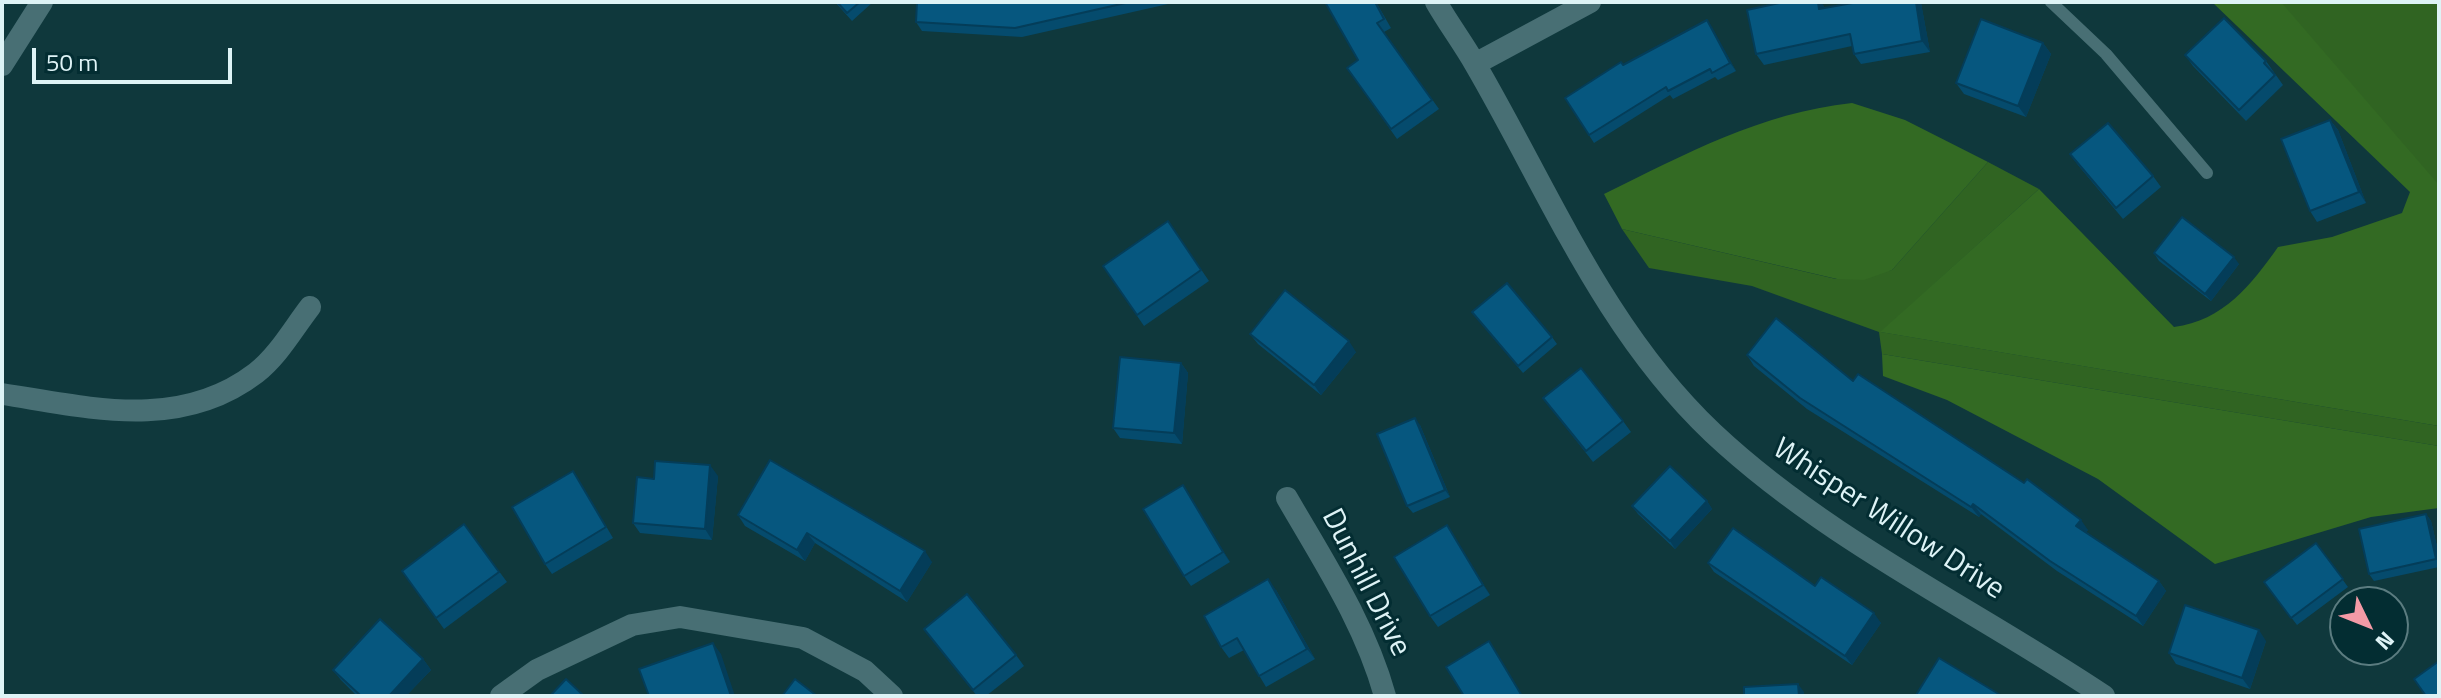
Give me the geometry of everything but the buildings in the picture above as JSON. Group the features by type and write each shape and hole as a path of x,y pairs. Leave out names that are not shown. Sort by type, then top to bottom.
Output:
{"street":[{"path":"2,65 42,2"},
{"name":"Whisper Willow Drive","path":"1436,2 1475,64 1607,305 1653,367 1711,431 1812,513 2104,696"},
{"path":"1475,64 1590,2"},
{"path":"2,394 118,413 179,405 211,396 255,373 310,307"},
{"name":"Dunhill Drive","path":"1287,498 1357,621 1385,696"},
{"path":"501,696 537,670 632,625 680,617 803,638 865,671 892,696"}],"lane":[{"path":"2051,2 2106,54 2207,173"}],"green space":[{"path":"2212,2 2281,2 2439,185 2439,426 1880,332 2039,189 2174,327 2207,317 2235,299 2278,247 2332,237 2402,213 2410,192"},
{"path":"2276,2 2439,2 2439,188"},
{"path":"1852,103 1905,120 1988,162 1892,270 1864,280 1837,279 1622,229 1604,194 1724,137 1786,116"},
{"path":"1988,162 2039,189 1881,332 2439,426 2439,446 1882,354 1879,332 1752,286 1649,268 1622,229 1836,279 1892,270"},
{"path":"1882,354 2439,446 2439,508 2371,517 2215,564 2098,479 1947,400 1883,376"}]}
